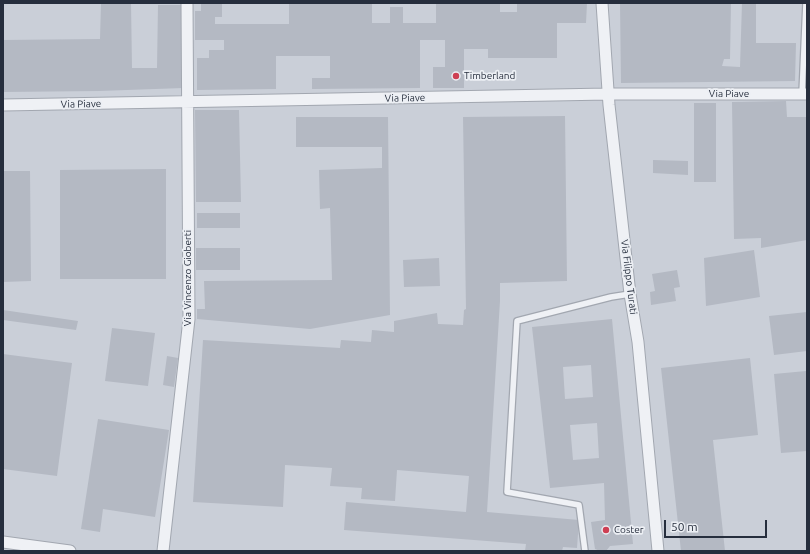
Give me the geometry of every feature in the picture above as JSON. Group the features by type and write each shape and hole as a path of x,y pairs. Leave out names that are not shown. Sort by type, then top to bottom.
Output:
{"street":[{"name":"Via Vincenzo Gioberti","path":"162,551 189,319 187,3"},
{"name":"Via Filippo Turati","path":"602,3 608,94 630,294 638,342 658,551"},
{"name":"Via Piave","path":"3,105 608,94 805,94"},
{"path":"3,542 70,551"}],"lane":[{"path":"805,94 806,3"},
{"path":"585,551 579,505 507,492 517,321 611,297 630,294"}],"shaded area":[{"path":"3,3 807,3 807,551 3,551"}],"building":[{"path":"101,3 131,3 132,68 157,68 158,5 184,5 183,88 3,92 3,40 100,39"},
{"path":"201,3 222,3 222,17 215,17 215,24 289,24 289,3 372,3 372,23 390,23 390,7 403,7 403,23 436,23 436,3 500,3 500,12 517,12 517,3 587,3 586,23 557,23 557,58 488,58 488,49 464,49 464,88 433,88 433,67 445,67 445,40 420,40 420,88 312,89 312,78 330,78 330,56 276,56 276,89 197,90 197,58 209,58 209,50 224,50 224,40 195,40 195,11 201,11"},
{"path":"620,3 731,3 730,59 724,59 722,66 740,67 742,3 756,3 756,43 796,43 795,81 621,83"},
{"path":"786,101 787,117 807,117 807,240 761,248 761,238 734,239 732,102"},
{"path":"694,103 716,103 716,182 694,182"},
{"path":"195,110 239,110 241,202 196,202"},
{"path":"565,116 567,281 500,283 487,512 579,520 577,548 563,547 562,551 525,551 526,544 344,530 346,502 466,512 469,476 397,470 395,501 361,499 362,488 330,486 332,468 285,465 283,507 193,502 203,340 340,348 341,340 371,342 372,330 394,332 394,321 437,313 438,324 463,325 464,310 466,309 463,117"},
{"path":"296,117 388,117 390,315 310,329 197,319 197,309 205,309 204,281 332,280 330,208 320,209 319,170 382,168 382,147 296,147"},
{"path":"653,160 688,161 688,175 653,173"},
{"path":"166,169 166,279 60,279 60,170"},
{"path":"3,171 30,171 31,281 3,282"},
{"path":"197,213 240,213 240,228 197,228"},
{"path":"196,248 240,248 240,270 196,270"},
{"path":"754,250 760,297 706,306 704,258"},
{"path":"439,258 440,286 404,287 403,260"},
{"path":"677,270 680,287 674,288 676,301 651,305 650,292 655,291 652,274"},
{"path":"3,310 78,321 76,330 3,320"},
{"path":"807,312 807,351 774,355 769,316"},
{"path":"612,319 633,544 610,546 606,551 595,549 591,522 605,520 604,483 550,488 532,327","holes":["591,365 593,397 565,399 563,367","597,423 599,458 573,460 570,425"]},
{"path":"112,328 155,333 148,386 105,381"},
{"path":"3,354 72,363 57,476 3,469"},
{"path":"167,356 178,358 174,387 163,385"},
{"path":"750,358 758,435 713,440 725,551 681,551 661,368"},
{"path":"806,371 807,451 781,453 774,374"},
{"path":"98,419 169,430 155,517 103,509 100,532 81,529"}],"place":[{"name":"Timberland","path":"456,76"},
{"name":"Coster","path":"606,530"}]}
